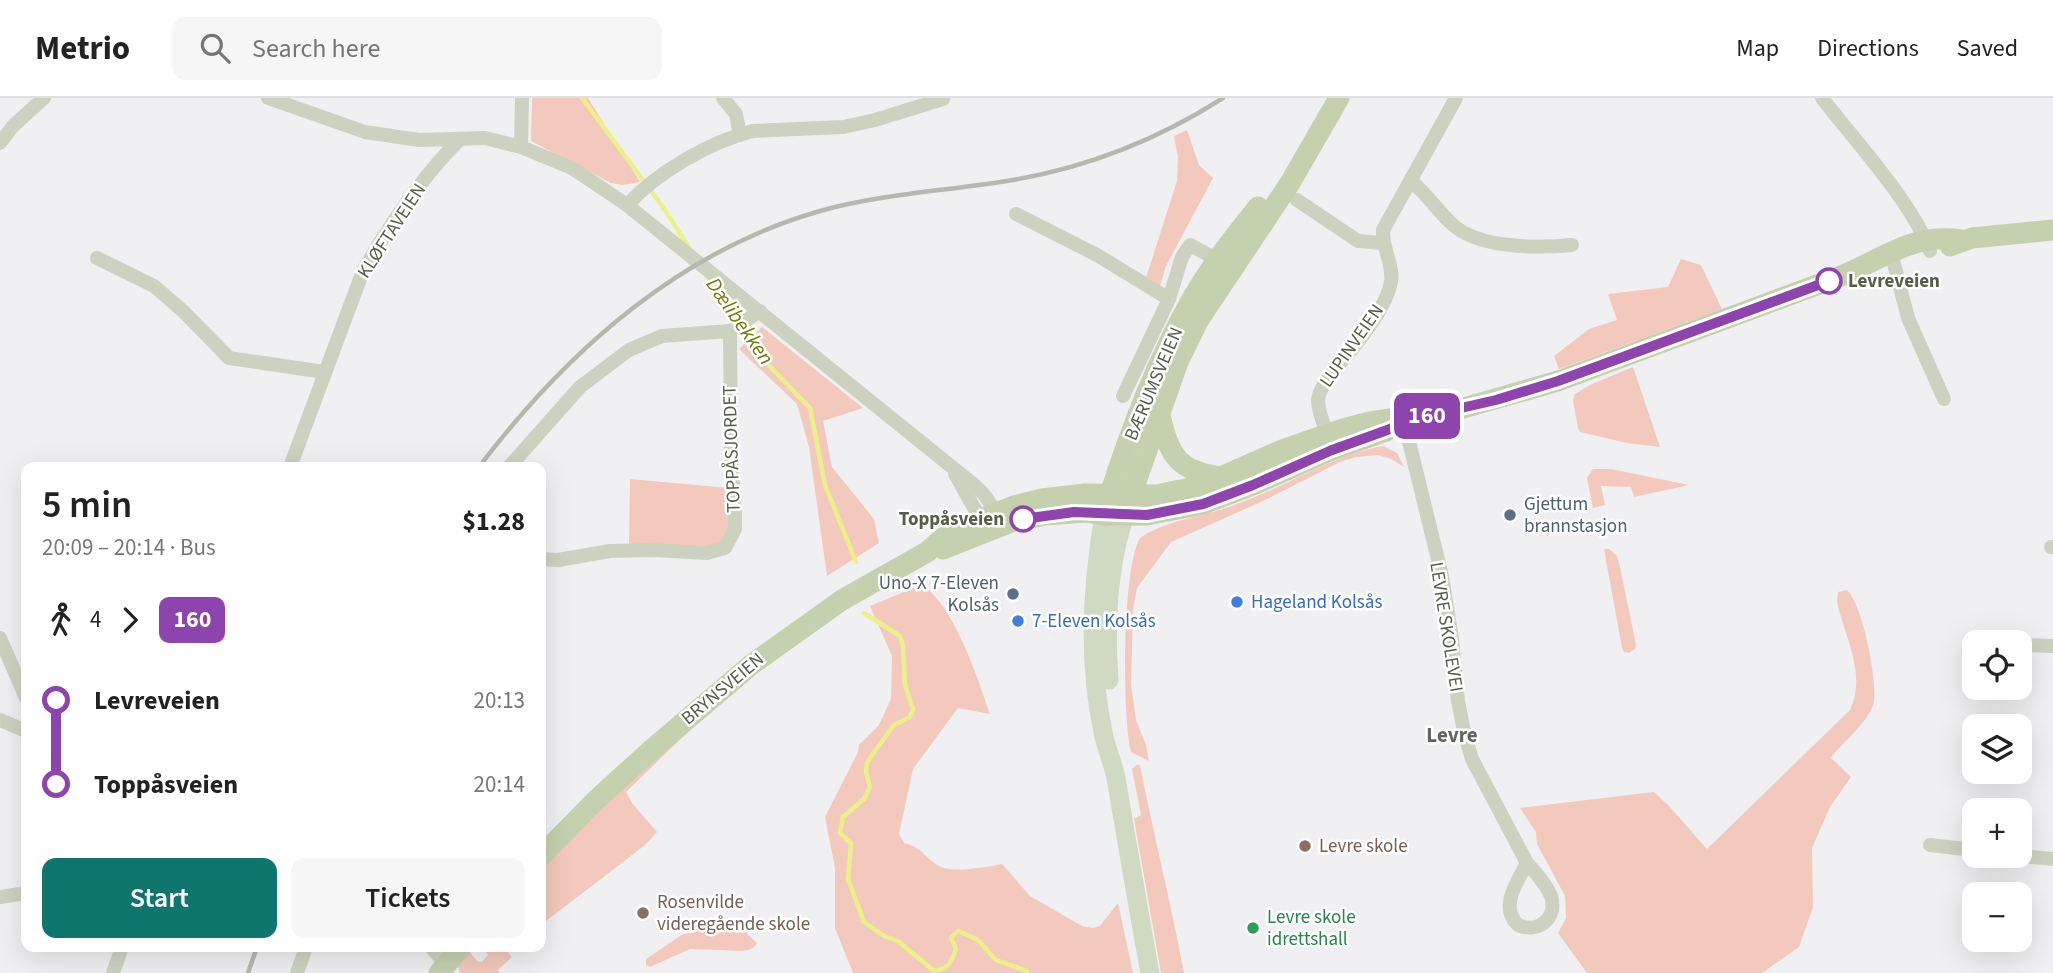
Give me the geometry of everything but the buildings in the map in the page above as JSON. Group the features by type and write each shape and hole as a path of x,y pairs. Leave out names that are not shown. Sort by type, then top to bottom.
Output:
{"main road":[{"name":"BÆRUMSVEIEN","path":"1117,505 1160,415 1178,362 1225,265 1281,178 1307,150 1339,98"},
{"name":"BRYNSVEIEN","path":"546,851 595,801 743,671 789,636 842,600 927,552 946,548 990,520 1014,521 1046,514 1086,512 1200,486 1282,450 1390,429 1404,421 1496,400 1558,381 1928,245 1945,248 1961,240 2053,230"},
{"name":"BÆRUMSVEIEN","path":"1150,973 1114,768 1107,630 1117,505 1138,414 1160,363 1193,297 1225,265"},
{"path":"1160,415 1167,444 1182,465 1205,475 1223,477"},
{"name":"BRYNSVEIEN","path":"1117,505 1147,515 1203,504 1253,485 1330,442"},
{"path":"443,968 456,952"}],"street":[{"path":"0,143 13,126 44,98"},
{"path":"268,98 365,132 419,140 485,138 521,147 572,168 627,205 984,493 990,520"},
{"path":"521,147 522,98"},
{"path":"723,98 736,114 740,135"},
{"path":"1297,200 1358,241 1382,243 1383,230 1456,98"},
{"path":"1822,98 1904,205 1928,245"},
{"path":"627,205 660,176 711,146 740,135 843,127 943,99"},
{"name":"KLØFTAVEIEN","path":"292,462 363,271 429,173 460,139"},
{"path":"1411,181 1426,193 1452,225 1469,236 1485,241 1549,247 1573,245"},
{"name":"BÆRUMSVEIEN","path":"1016,215 1097,255 1169,299"},
{"name":"LUPINVEIEN","path":"1330,442 1318,404 1319,396 1385,299 1392,280 1382,243"},
{"name":"BÆRUMSVEIEN","path":"1123,396 1169,299 1182,257 1190,245 1225,265"},
{"path":"1892,257 1913,330 1944,399"},
{"path":"97,258 154,286 229,358 324,372"},
{"path":"513,462 580,387 629,351 662,336 730,331 760,312"},
{"name":"TOPPÅSJORDET","path":"546,559 558,560 610,551 707,552 725,548 735,529 730,428 730,331"},
{"name":"LEVRE SKOLEVEI","path":"1404,421 1442,576 1465,736 1472,759 1527,863"},
{"path":"0,638 21,686"},
{"path":"2032,645 2053,646"},
{"path":"0,720 21,729"},
{"path":"1930,845 1962,849"},
{"path":"2032,857 2053,859"},
{"path":"0,897 21,894"},
{"path":"113,973 120,952"},
{"path":"297,973 304,952"},
{"path":"434,952 443,968"}],"shaded area":[{"path":"532,98 588,98 640,182 623,185 611,183 531,141"},
{"path":"1187,130 1199,165 1213,178 1166,266 1159,289 1146,278 1177,181 1178,157 1174,136"},
{"path":"1681,259 1701,265 1722,309 1559,369 1554,356 1589,329 1617,320 1608,294 1668,287"},
{"path":"762,327 863,408 823,421 832,467 874,519 879,543 827,576 809,447 797,404 739,349"},
{"path":"1633,367 1660,447 1627,443 1580,432 1578,428 1573,400 1575,394"},
{"path":"1383,446 1397,453 1404,467 1378,455 1340,462 1263,501 1171,542 1137,588 1133,609 1131,684 1136,720 1149,761 1131,752 1126,708 1125,643 1130,579 1140,538 1174,522 1255,497 1345,457"},
{"path":"1593,469 1611,469 1689,485 1634,497 1631,487 1601,486 1605,505 1593,508 1587,478"},
{"path":"630,479 729,488 728,537 712,547 629,545"},
{"path":"1604,549 1609,549 1617,556 1620,567 1636,645 1629,653 1622,648"},
{"path":"921,585 932,593 954,624 972,663 990,714 958,708 913,769 899,834 904,843 916,847 936,864 947,869 971,869 1002,864 1030,896 1082,926 1100,926 1118,903 1133,973 853,973 835,928 835,868 825,817 859,745 879,725 891,699 892,656 870,606"},
{"path":"1847,590 1853,598 1868,643 1874,701 1862,724 1831,758 1851,777 1830,807 1812,848 1813,907 1799,947 1762,973 1587,973 1558,933 1566,918 1565,896 1537,844 1536,832 1520,808 1654,792 1707,849 1850,710 1855,696 1855,670 1837,602 1838,592"},
{"path":"698,722 626,792 657,832 645,845 546,921 546,863 614,796"},
{"path":"1138,764 1184,973 1161,973 1134,819 1141,815 1132,769"},
{"path":"717,923 742,929 757,943 753,948 743,951 690,949 650,967 646,965 646,959 683,934"},
{"path":"466,952 482,962 488,955 486,952 508,952 512,957 498,970 500,973 460,973 457,964"}],"waterway":[{"name":"Dælibekken","path":"582,98 665,210 689,248"},
{"name":"Dælibekken","path":"707,276 753,349 810,408 825,485 856,562"},
{"name":"Dælibekken","path":"864,613 900,636 905,685 913,709 910,717 894,725 867,762 866,772 870,787 864,799 843,817 840,833 851,843 848,879 864,922 884,936 898,941 934,971 943,969 951,962 956,949 951,938 958,931 978,940 996,960 1027,973"}],"railway":[{"path":"483,462 552,381 592,342 635,306 681,274 730,246 781,224 835,207 879,198 1013,180 1096,159 1148,139 1223,98"},
{"path":"248,973 255,952"}],"bus line":[{"name":"160","path":"1023,519 1074,512 1147,515 1187,509 1227,496 1404,421 1496,400 1558,381 1829,281"}],"place":[{"name":"Levreveien","path":"1829,281"},
{"name":"Gjettum brannstasjon","path":"1510,515"},
{"name":"Toppåsveien","path":"1023,519"},
{"name":"Uno-X 7-Eleven Kolsås","path":"1013,594"},
{"name":"Hageland Kolsås","path":"1237,602"},
{"name":"7-Eleven Kolsås","path":"1018,621"},
{"name":"Levre skole","path":"1305,846"},
{"name":"Rosenvilde videregående skole","path":"643,913"},
{"name":"Levre skole idrettshall","path":"1253,928"}],"district":[{"name":"Levre","path":"1452,735"}]}
